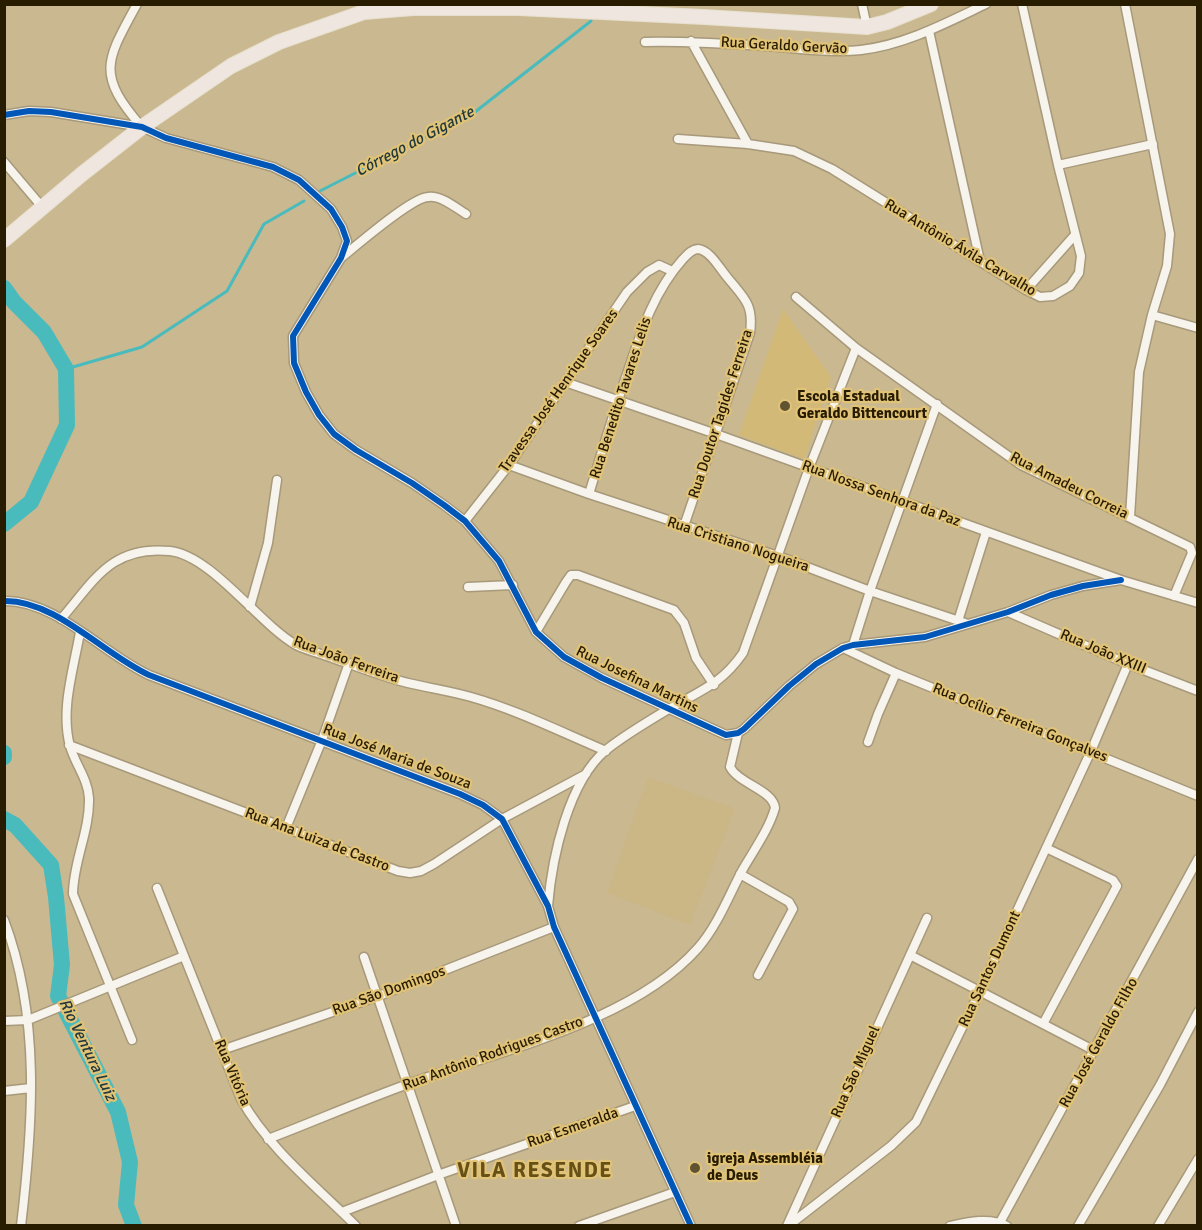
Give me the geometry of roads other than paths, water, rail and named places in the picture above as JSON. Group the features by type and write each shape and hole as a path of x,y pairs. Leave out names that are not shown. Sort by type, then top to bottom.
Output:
{"highway":[{"path":"4,240 141,127 231,66 279,42 368,8 587,8 867,27 887,22 931,4"}],"street":[{"path":"137,4 114,48 110,72 123,105 141,127"},
{"path":"862,4 867,27"},
{"name":"Rua Geraldo Gervão","path":"645,42 690,41 833,51 862,50 899,42 929,31 986,4"},
{"name":"Rua Antônio Ávila Carvalho","path":"678,140 748,144 794,151 832,169 1026,290 1040,297 1053,296 1070,286 1079,273 1081,256 1074,236 1022,4"},
{"path":"1125,4 1170,234 1167,266 1152,315 1139,372 1130,517"},
{"path":"929,31 980,261"},
{"path":"690,41 748,144"},
{"name":"Rua Josefina Martins","path":"4,116 29,111 51,112 141,127 166,138 273,167 299,180 331,209 347,240 341,258 293,336 294,363 306,392 319,415 334,434 356,450 412,483 465,521 492,551 513,585 536,632 564,657 602,678 726,735 738,733"},
{"path":"1058,165 1153,144"},
{"path":"4,162 43,208"},
{"path":"341,258 382,225 425,197 435,197 466,214"},
{"path":"1026,290 1074,236"},
{"name":"Rua Benedito Tavares Lelis","path":"589,494 618,400 651,307 672,271 688,254 699,249"},
{"name":"Rua Doutor Tagides Ferreira","path":"684,526 750,333 752,317 745,300 712,259 699,249"},
{"name":"Travessa José Henrique Soares","path":"465,521 509,465 627,292 647,272 659,265 672,271"},
{"name":"Rua Amadeu Correia","path":"796,297 856,348 1021,465 1190,547 1192,553 1174,596"},
{"path":"1152,315 1197,328"},
{"path":"548,906 550,880 558,846 572,805 586,774 606,751 668,709 714,685 736,664 743,653 809,468 856,348"},
{"name":"Rua Nossa Senhora da Paz","path":"565,382 1121,580 1197,603"},
{"path":"853,645 937,404"},
{"name":"Rua Cristiano Nogueira","path":"509,465 589,494 778,556 870,591 968,624"},
{"path":"250,607 268,543 277,480"},
{"path":"958,621 986,532"},
{"name":"Rua João Ferreira","path":"61,619 97,574 114,561 153,550 172,551 191,558 297,646 407,683 469,696 499,706 606,751"},
{"path":"536,632 571,575 578,575 674,610 684,623 696,658 714,685"},
{"path":"738,733 816,664 843,648 925,637 1008,612 1051,595 1083,586 1121,580"},
{"path":"468,586 513,585"},
{"name":"Rua José Maria de Souza","path":"4,601 30,605 61,619 129,666 149,675 460,794 483,805 502,819 548,906 554,927 691,1226"},
{"name":"Rua João XXIII","path":"1008,612 1197,692"},
{"path":"80,632 67,708 67,728 69,745 84,779 89,799 73,876 73,894 132,1040"},
{"name":"Rua Ocílio Ferreira Gonçalves","path":"843,648 1197,796"},
{"path":"286,828 322,741 349,663"},
{"name":"Rua Santos Dumont","path":"787,1226 891,1146 916,1122 980,991 1091,751 1128,664"},
{"path":"868,742 897,672"},
{"name":"Rua Antônio Rodrigues Castro","path":"268,1139 409,1084 524,1046 595,1017 661,981 692,954 715,925 775,808 772,799 737,776 730,767 738,733"},
{"name":"Rua Ana Luiza de Castro","path":"69,745 398,871 410,873 421,871 434,864 502,819 586,774"},
{"path":"1043,1024 1117,886 1113,880 1046,848"},
{"name":"Rua José Geraldo Filho","path":"1002,1224 1197,859"},
{"path":"740,874 789,902 794,909 758,975"},
{"name":"Rua Vitória","path":"158,888 242,1099 268,1139 356,1226"},
{"name":"Rua São Miguel","path":"787,1226 927,918"},
{"path":"4,920 15,953 28,1020 31,1088 29,1159 21,1226"},
{"name":"Rua São Domingos","path":"222,1050 379,996 554,927"},
{"path":"910,955 1095,1051"},
{"path":"4,1021 28,1020 184,956"},
{"path":"364,957 456,1226"},
{"path":"1078,1226 1160,1085 1197,1012"},
{"path":"4,1091 31,1088"},
{"name":"Rua Esmeralda","path":"342,1212 438,1175 635,1106"},
{"path":"1158,1226 1197,1159"},
{"path":"579,1226 675,1191"},
{"path":"950,1226 973,1221 1002,1224"}],"waterway":[{"name":"Córrego do Gigante","path":"320,191 475,112 591,21"},
{"name":"Córrego do Gigante","path":"66,369 142,347 227,291 264,224 304,201"},
{"name":"Rio Ventura Luiz","path":"4,288 14,302 44,332 66,369 67,425 31,502 4,524"},
{"name":"Rio Ventura Luiz","path":"4,819 15,825 51,865 62,965 58,996 118,1112 130,1162 126,1205 134,1226"}],"place":[{"name":"Escola Estadual Geraldo Bittencourt","path":"785,406"},
{"name":"igreja Assembléia de Deus","path":"695,1168"}],"district":[{"name":"VILA RESENDE","path":"535,1171"}]}
